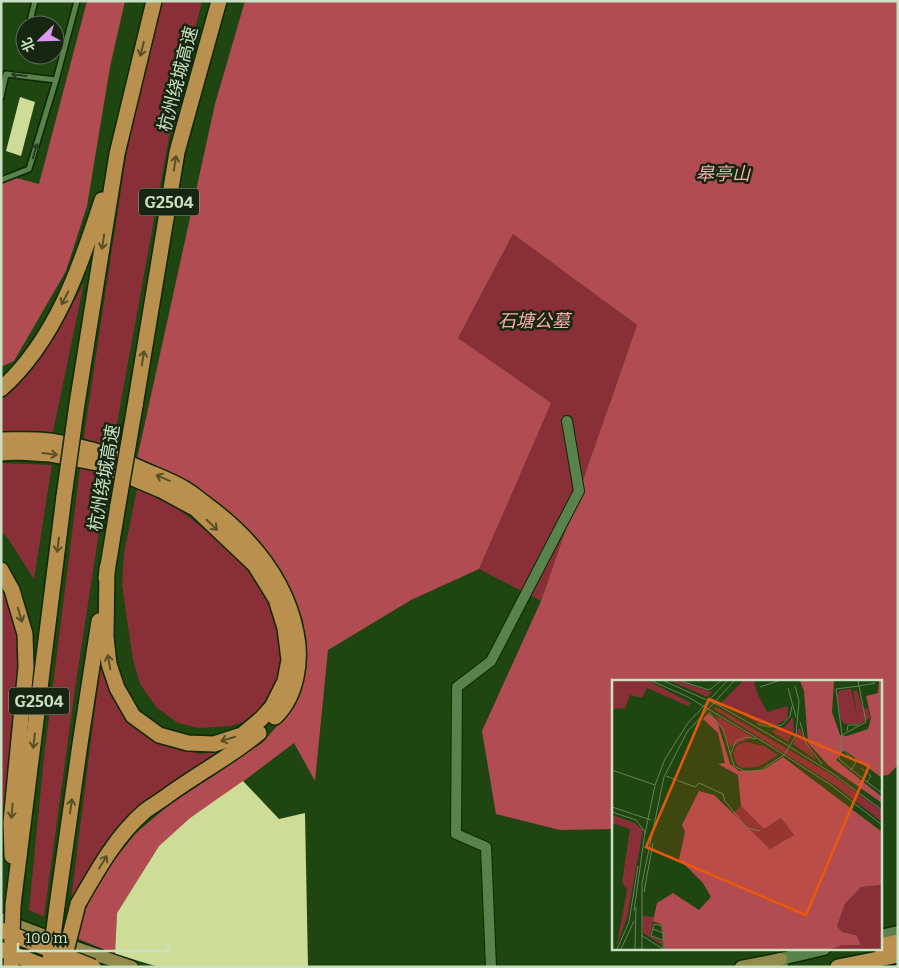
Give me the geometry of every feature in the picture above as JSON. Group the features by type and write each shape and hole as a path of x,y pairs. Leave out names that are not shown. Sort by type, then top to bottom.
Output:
{"highway":[{"name":"杭州绕城高速","path":"10,967 13,906 77,404 117,154 154,1"},
{"name":"杭州绕城高速","path":"48,967 107,568 177,152 218,1"},
{"path":"1,389 16,375 43,340 67,294 86,250 117,154"},
{"path":"1,440 51,442 89,449 167,479 187,490 230,523 254,547 271,570 282,590 293,618 299,645 297,672 291,694 280,712 243,746 179,787 146,811 126,830 109,852 78,904 62,967"},
{"path":"1,453 49,454 97,463 161,490 196,509 255,566 276,599 285,628 289,660 285,682 272,707 242,735 214,744 188,743 159,735 133,716 117,688 109,664 106,637 107,568"},
{"path":"1,570 12,590 26,634 26,667 11,822 13,906"},
{"path":"1,930 93,967"},
{"path":"882,946 898,942"},
{"path":"1,949 48,967"},
{"path":"831,967 868,950"},
{"path":"838,967 898,955"}],"main road":[{"path":"1,919 132,967"},
{"path":"882,936 898,932"},
{"path":"746,966 781,963 821,950"},
{"path":"1,964 10,967"}],"street":[{"path":"491,967 486,847 456,834 457,687 491,660 579,491 567,420"}],"lane":[{"path":"32,15 35,1"},
{"path":"1,180 29,169 56,80 77,1"},
{"path":"1,97 6,74 56,80"}],"green space":[{"path":"87,1 125,1 110,67 87,206 66,271 14,361 1,367 1,174 39,184"},
{"path":"158,1 202,1 171,126 108,473 75,689 44,917 29,910 44,757 85,429 126,156"},
{"name":"皋亭山","path":"245,1 898,1 898,765 888,775 882,776 882,680 612,680 612,829 560,830 496,814 482,731 541,601 637,325 513,234 458,338 551,403 479,569 411,600 328,650 315,781 294,743 229,792 190,818 159,846 117,913 115,954 76,938 86,907 99,879 136,833 182,794 262,743 287,715 301,689 306,656 303,620 282,573 251,533 219,503 137,459 215,104"},
{"name":"石塘公墓","path":"513,234 637,325 541,601 479,569 550,403 458,338"},
{"path":"84,283 52,437 1,433 1,400 20,381 50,344"},
{"path":"1,463 52,465 34,579 7,537 1,532"},
{"path":"137,489 173,504 212,536 246,568 265,596 285,646 281,677 252,719 231,726 199,728 178,723 156,707 140,684 133,660 122,585 124,553"},
{"path":"1,582 15,619 21,650 1,835"},
{"path":"101,660 107,682 117,705 133,725 158,743 200,754 234,747 162,790 134,813 108,838 71,900"}],"building":[{"path":"20,97 35,102 21,156 6,151"},
{"path":"243,781 279,819 305,813 308,967 159,967 115,954 117,913 159,846 190,818"}]}
